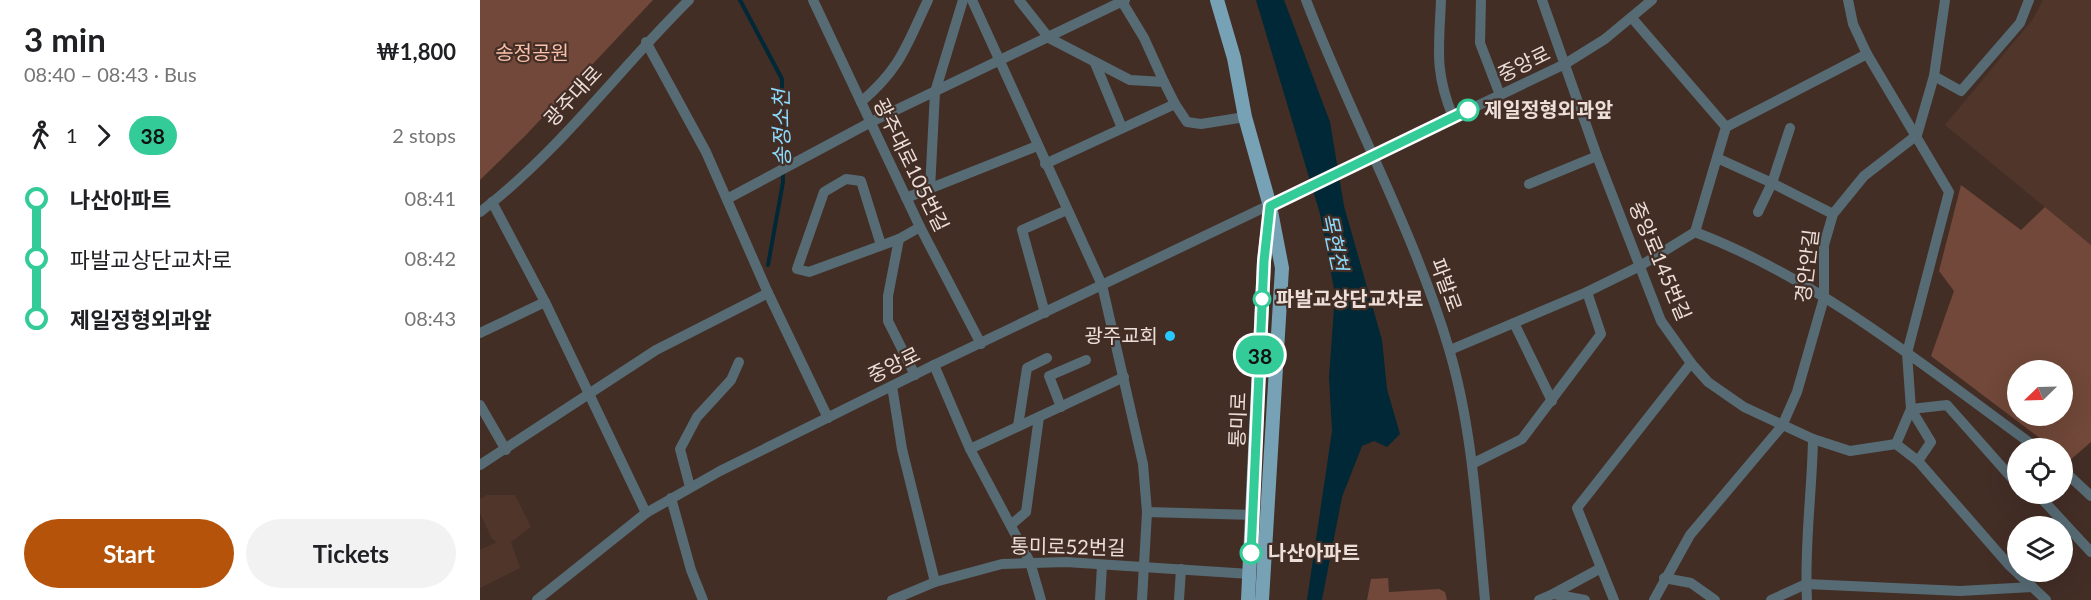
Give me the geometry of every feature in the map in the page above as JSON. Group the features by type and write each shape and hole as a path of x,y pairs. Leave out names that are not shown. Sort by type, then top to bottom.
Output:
{"main road":[{"name":"통미로","path":"1217,0 1234,58 1245,117 1270,206 1282,268 1262,600"},
{"name":"통미로","path":"1248,600 1254,514 1264,261 1270,206"}],"street":[{"name":"광주대로","path":"480,212 567,130 646,42 689,0"},
{"name":"광주대로105번길","path":"813,0 920,227 981,344"},
{"path":"861,102 883,83 902,59 928,0"},
{"path":"930,189 935,92 963,0"},
{"path":"972,0 1102,285 1143,464 1147,512 1142,600"},
{"path":"1019,0 1049,38 1130,80 1164,82"},
{"path":"727,199 871,122 1001,62 1123,0 1175,104 1187,122 1201,124 1245,117"},
{"name":"파발로","path":"1306,0 1371,157 1403,222 1450,350 1460,390 1472,465 1485,600"},
{"path":"1441,0 1438,71 1442,91 1453,117"},
{"path":"1481,0 1480,43 1500,95"},
{"name":"중앙로145번길","path":"1542,0 1597,156 1661,321 1691,363 1708,382 1734,400 1782,426 1813,439 1850,451 1896,444"},
{"name":"중앙로","path":"537,600 646,513 690,487 934,365 1564,64 1605,39 1652,0"},
{"path":"1848,0 1853,24 1867,54 1949,192 1907,353 1911,410 1896,444 1918,461 2046,600"},
{"path":"1917,135 1935,76 1945,0"},
{"path":"1935,76 1961,91 2020,23 2029,0"},
{"path":"1632,18 1726,127"},
{"path":"646,42 706,152 768,293 828,417"},
{"path":"1450,350 1587,292 1640,266 1695,232 1726,127 1867,54"},
{"path":"1095,63 1122,128"},
{"path":"1045,164 1175,104"},
{"path":"1758,212 1772,183 1790,128"},
{"name":"경안안길","path":"1654,600 1664,578 1690,535 1782,426 1797,392 1824,298 1824,245 1833,214 1864,176 1917,135"},
{"path":"906,198 1037,146"},
{"path":"1529,184 1597,156"},
{"path":"1716,158 1833,214"},
{"path":"881,245 861,181 846,178 824,192 797,268 809,272 899,239 920,227"},
{"path":"492,202 545,302 646,513"},
{"path":"1045,313 1022,230 1067,210"},
{"path":"1695,232 1725,243 1824,298 1907,353 2023,438"},
{"path":"899,239 888,296 888,321 915,375"},
{"path":"1472,465 1522,439 1601,334 1587,292"},
{"path":"480,465 656,350 768,293"},
{"path":"480,333 545,302"},
{"path":"1514,323 1552,401"},
{"path":"1018,426 1027,368 1047,358"},
{"path":"1061,406 1049,376 1086,360"},
{"path":"690,487 680,449 697,417 732,380 740,362"},
{"path":"1614,600 1577,508 1691,363"},
{"path":"934,365 970,449 1030,562 1041,600"},
{"path":"970,449 1124,377"},
{"path":"892,386 902,449 935,582"},
{"path":"480,405 506,450"},
{"path":"1911,410 1947,405 2007,473"},
{"path":"1911,410 1931,442 1918,461"},
{"path":"1011,525 1026,512 1040,417"},
{"path":"1807,600 1813,439"},
{"path":"2073,479 2091,496"},
{"path":"671,498 691,570 704,600"},
{"path":"2046,504 2091,552"},
{"path":"1147,512 1254,514"},
{"name":"통미로52번길","path":"892,600 935,582 1002,564 1030,562 1250,574"},
{"path":"1100,600 1102,565"},
{"path":"1539,600 1601,568"},
{"path":"1179,600 1181,569"},
{"path":"1664,578 1691,583 1715,600"},
{"path":"1771,600 1806,584 1960,595 2032,587"},
{"path":"1553,594 1585,600"}],"shaded area":[{"path":"2043,0 2091,0 2091,245 1945,125 2033,19"},
{"path":"487,495 515,495 531,527 511,542 520,568 480,588 480,550 497,542 492,539 480,513 480,499"}],"green space":[{"name":"송정공원","path":"480,0 653,0 525,136 480,180"},
{"path":"1961,185 2021,230 2045,207 2091,245 2091,442 2073,458 2073,438 2040,438 2024,426 2073,426 2073,360 2007,360 2007,413 1931,356 1954,291 1939,271"},
{"path":"1388,578 1389,592 1439,589 1445,592 1447,600 1367,600 1371,579"}],"water":[{"name":"목현천","path":"1256,0 1284,0 1330,122 1344,206 1382,340 1387,389 1400,434 1387,447 1374,441 1362,446 1342,497 1322,600 1307,600 1332,431 1329,377 1335,294 1320,214"}],"waterway":[{"name":"송정소천","path":"740,0 782,79 783,182 768,265"}],"bus line":[{"name":"38","path":"1251,553 1264,261 1270,206 1468,110"}],"place":[{"name":"제일정형외과앞","path":"1468,110"},
{"name":"파발교상단교차로","path":"1262,299"},
{"name":"광주교회","path":"1170,336"},
{"name":"나산아파트","path":"1251,553"}]}
